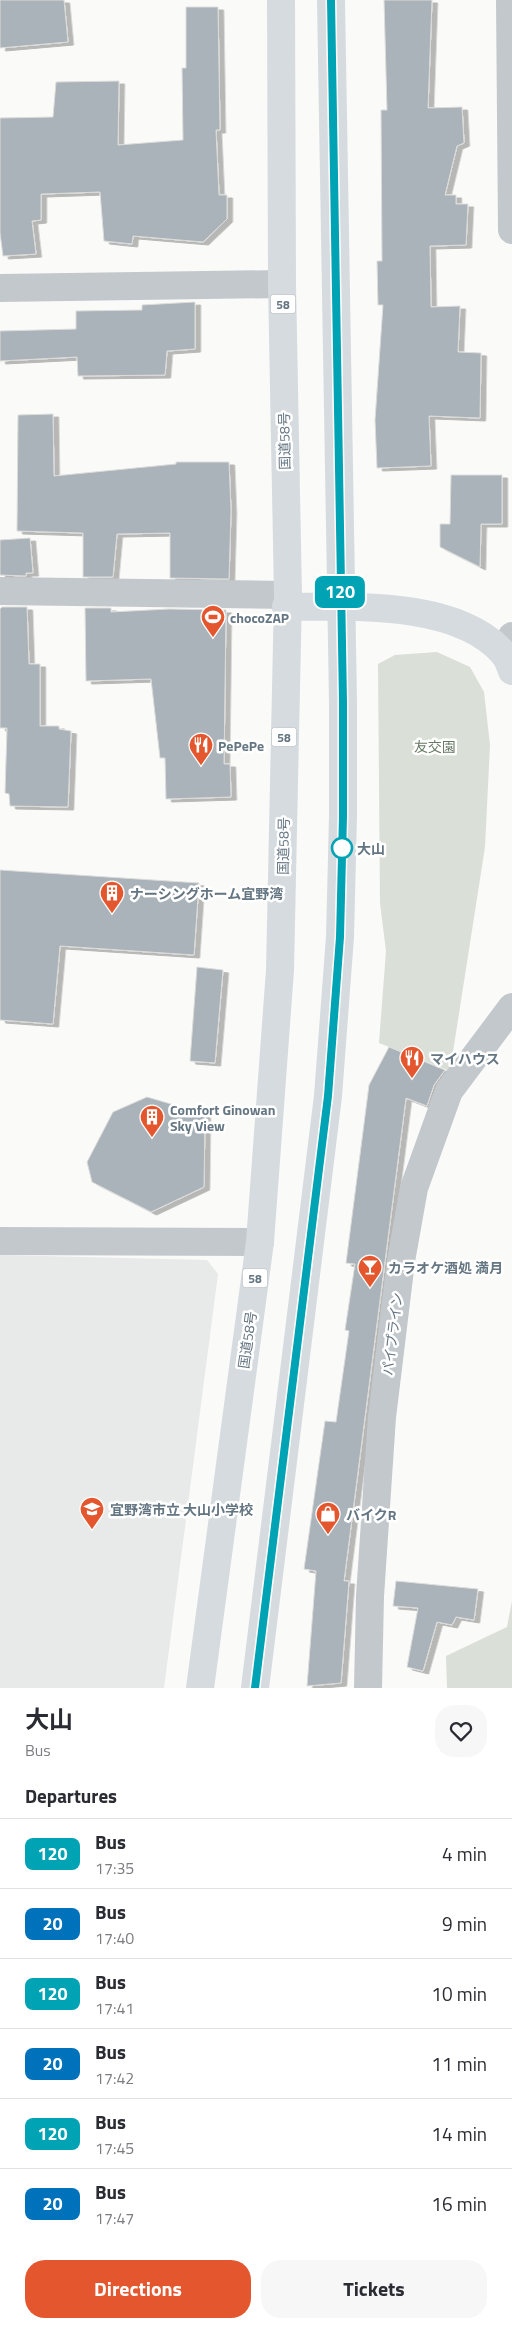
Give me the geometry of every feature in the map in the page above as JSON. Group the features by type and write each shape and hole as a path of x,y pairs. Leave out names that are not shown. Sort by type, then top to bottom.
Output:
{"main road":[{"name":"国道58号","path":"200,1688 260,1242 280,970 287,601 282,284 281,0"},
{"path":"255,1688 328,1096 340,937 343,816 331,0"},
{"path":"287,601 412,612 454,621 510,654"}],"street":[{"path":"510,0 512,230"},
{"path":"0,288 282,284"},
{"path":"0,591 287,601"},
{"name":"パイプライン","path":"368,1688 370,1596 382,1417 400,1261 414,1188 449,1091 512,1007"},
{"path":"0,1241 260,1242"}],"shaded area":[{"name":"宜野湾市立 大山小学校","path":"0,1255 207,1260 218,1274 164,1688 0,1688"}],"green space":[{"name":"友交園","path":"437,652 470,667 484,692 490,745 485,847 450,1071 379,1043 386,951 380,903 378,664 395,655"},
{"path":"512,1601 512,1688 447,1688 446,1656 507,1627"}],"building":[{"path":"0,0 64,0 68,42 0,48"},
{"path":"384,0 432,0 428,108 462,107 464,143 457,146 445,195 456,195 456,204 468,204 466,245 430,246 431,307 460,306 458,352 481,353 480,418 429,416 431,466 377,468 375,420 383,305 378,305 377,261 382,261 381,110 387,110"},
{"path":"186,7 218,7 220,130 216,130 219,195 227,195 227,219 203,242 133,236 132,244 104,241 100,192 41,194 41,220 32,221 36,254 3,256 0,233 0,118 53,117 56,82 119,81 118,145 183,140 182,68 186,68"},
{"path":"195,302 195,349 167,351 165,375 78,376 77,357 0,361 0,331 76,329 76,311 142,310 142,305"},
{"path":"53,414 54,476 176,464 176,462 229,462 231,511 229,579 170,578 170,533 117,534 113,577 83,577 83,533 17,531 18,415"},
{"path":"451,475 502,475 502,524 481,524 480,567 440,547 440,524 450,524"},
{"path":"30,538 33,573 26,573 26,576 0,575 0,540"},
{"path":"2,607 27,607 29,664 40,664 40,726 59,726 59,729 71,731 68,807 10,806 9,794 5,793 7,728 0,728 0,609"},
{"path":"85,608 111,608 111,612 169,609 226,610 224,764 230,764 231,797 166,799 165,758 160,758 151,679 86,681"},
{"name":"ナーシングホーム宜野湾","path":"0,870 199,883 194,955 60,946 53,1024 0,1020"},
{"path":"197,967 223,970 215,1063 190,1061"},
{"path":"389,1047 445,1070 434,1085 427,1106 406,1098 344,1581 349,1581 341,1683 307,1686 316,1571 304,1569 325,1421 336,1422 349,1331 345,1330 355,1264 346,1263 369,1085"},
{"name":"Comfort Ginowan Sky View","path":"147,1097 205,1114 204,1187 151,1212 92,1182 87,1162 113,1112"},
{"path":"396,1581 478,1589 474,1620 456,1617 452,1625 437,1622 423,1671 407,1667 418,1608 393,1606"}],"bus line":[{"name":"120","path":"255,1688 306,1260 328,1096 340,937 343,702 331,0"}],"place":[{"name":"chocoZAP","path":"213,638"},
{"name":"PePePe","path":"201,766"},
{"name":"大山","path":"342,848"},
{"name":"ナーシングホーム宜野湾","path":"112,914"},
{"name":"マイハウス","path":"412,1079"},
{"name":"Comfort Ginowan Sky View","path":"152,1138"},
{"name":"カラオケ酒処 満月","path":"370,1288"},
{"name":"宜野湾市立 大山小学校","path":"92,1530"},
{"name":"バイクR","path":"328,1535"}]}
